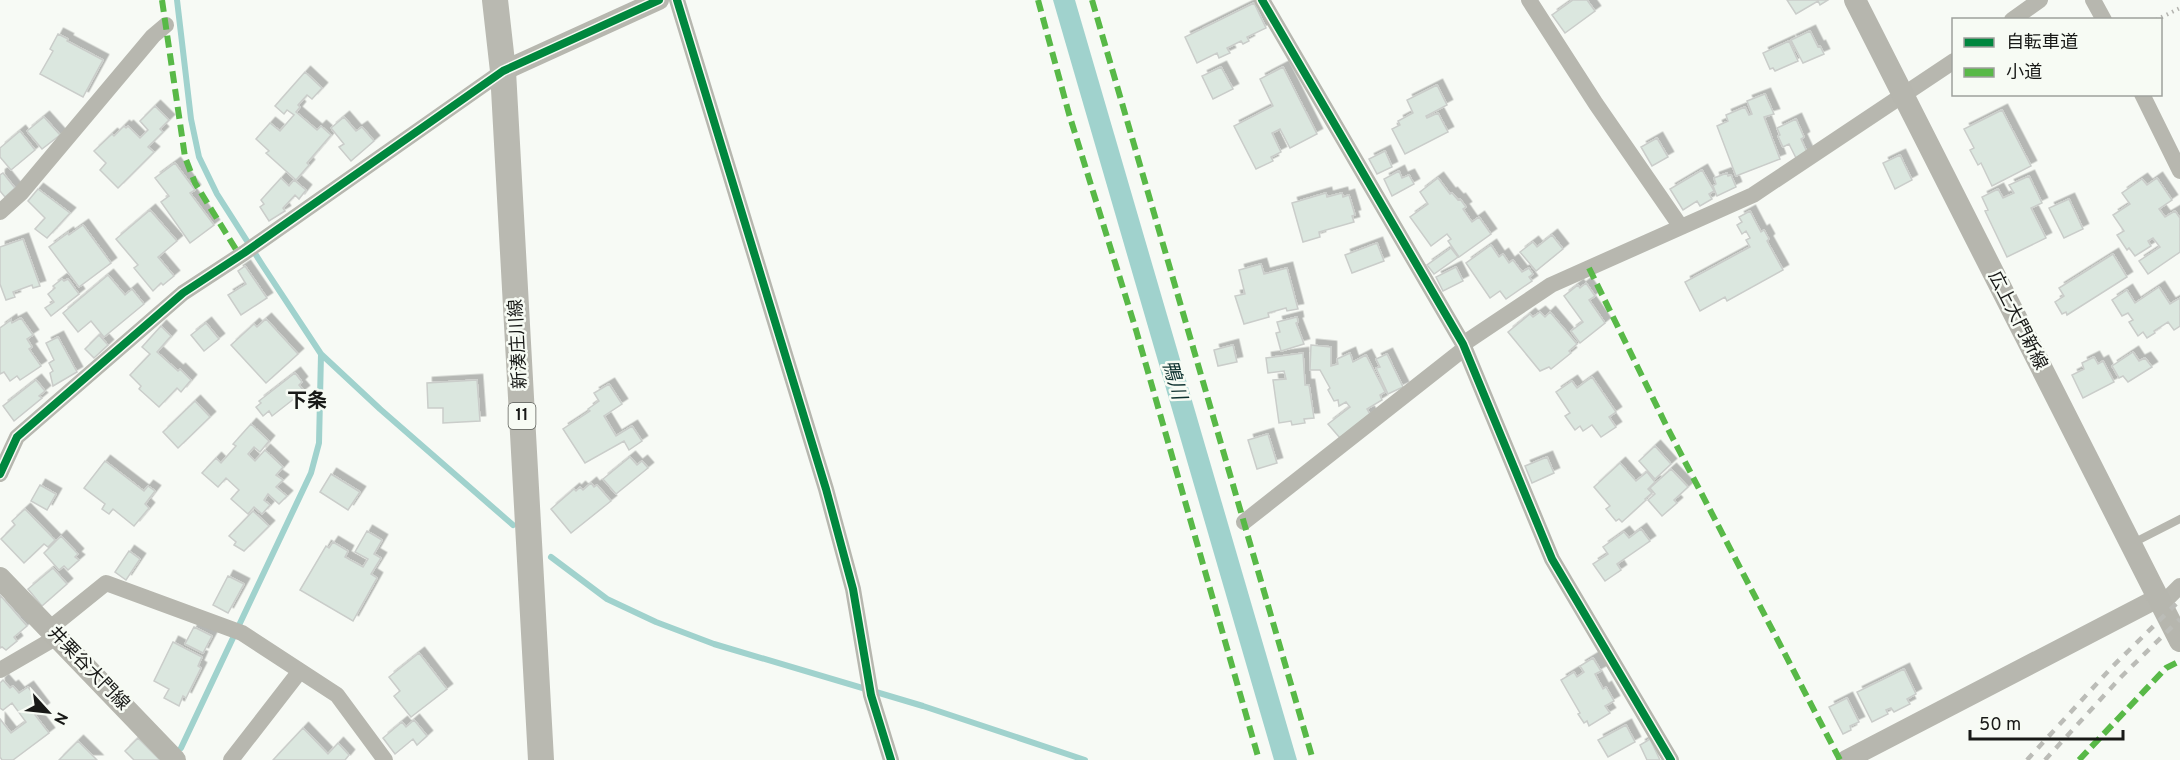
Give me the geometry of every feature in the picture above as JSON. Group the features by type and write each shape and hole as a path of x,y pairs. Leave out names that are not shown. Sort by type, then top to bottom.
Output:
{"main road":[{"name":"新湊庄川線","path":"495,0 503,71 541,760"},
{"name":"広上大門新線","path":"1855,0 2180,641"},
{"name":"井栗谷大門線","path":"0,579 175,760"}],"street":[{"path":"0,474 18,437 183,292 251,249 503,71 659,0"},
{"path":"677,0 829,500 853,589 871,695 891,760"},
{"path":"1262,0 1464,346 1552,559 1671,760"},
{"path":"1528,0 1681,227"},
{"path":"2015,18 2040,0"},
{"path":"2094,0 2103,18"},
{"path":"0,212 21,193 153,36 166,25"},
{"path":"1244,522 1464,346 1551,285 1753,195 1952,62"},
{"path":"2143,96 2180,171"},
{"path":"0,670 53,633 106,583 242,633 337,695 386,760"},
{"path":"1847,760 2159,601 2180,586"},
{"path":"231,760 300,671"}],"lane":[{"path":"2131,545 2180,519"}],"path":[{"path":"2160,18 2180,8"}],"water":[{"name":"鴨川","path":"1053,0 1075,0 1297,760 1274,760"}],"building":[{"path":"1573,0 1587,0 1595,11 1565,33 1552,15"},
{"path":"1787,0 1828,0 1820,5 1818,1 1796,14"},
{"path":"1254,3 1266,28 1247,37 1249,41 1243,44 1241,41 1227,48 1230,53 1219,58 1217,53 1197,63 1185,37"},
{"path":"1810,31 1824,54 1803,63 1791,40"},
{"path":"58,34 103,60 83,97 40,74 53,51 50,49"},
{"path":"1789,41 1798,61 1775,71 1773,68 1770,69 1763,53"},
{"path":"1221,67 1233,89 1213,99 1202,76"},
{"path":"1283,67 1317,134 1290,148 1280,129 1272,133 1281,152 1271,157 1273,161 1256,169 1234,126 1273,106 1260,79"},
{"path":"305,72 322,88 312,99 307,95 298,105 300,107 296,112 317,130 321,126 331,135 296,180 266,153 269,151 256,139 270,123 280,131 294,115 287,110 284,114 275,106"},
{"path":"1437,85 1447,105 1426,116 1427,118 1438,113 1448,132 1405,154 1392,129 1400,125 1398,121 1413,113 1407,100"},
{"path":"1765,94 1774,114 1764,117 1780,159 1736,176 1717,126 1728,121 1726,115 1745,107 1749,115 1752,114 1747,101"},
{"path":"155,106 169,120 160,129 163,132 148,147 154,152 118,188 100,170 106,163 94,151 124,126 126,128 128,126 140,138 148,130 140,121"},
{"path":"2002,110 2031,166 1992,186 1981,163 1978,165 1970,150 1974,148 1964,129"},
{"path":"44,117 60,135 42,149 27,131"},
{"path":"344,117 356,131 362,127 374,141 351,161 339,147 344,144 331,128"},
{"path":"1796,119 1804,137 1801,139 1807,152 1796,158 1789,144 1783,147 1777,128"},
{"path":"20,131 35,150 11,170 0,157 0,148"},
{"path":"1657,138 1668,157 1652,166 1641,147"},
{"path":"1385,151 1392,167 1377,174 1369,159"},
{"path":"1900,155 1912,180 1895,189 1883,163"},
{"path":"175,163 195,190 190,193 214,225 190,243 161,202 169,196 155,178"},
{"path":"1702,170 1714,191 1709,194 1712,199 1700,206 1697,201 1683,210 1670,189"},
{"path":"1399,171 1402,178 1409,175 1414,184 1392,196 1384,179"},
{"path":"3,173 15,188 5,197 0,191 0,175"},
{"path":"1727,173 1728,176 1731,175 1736,187 1717,196 1713,186 1716,184 1714,178"},
{"path":"2029,176 2042,203 2031,208 2046,238 2007,257 1985,211 1988,210 1982,197 1998,189 2003,198 2014,193 2009,185"},
{"path":"281,178 289,186 294,180 306,190 299,199 295,195 283,208 285,211 269,221 260,207 264,204 261,200"},
{"path":"1438,178 1450,194 1460,199 1466,207 1463,209 1472,222 1479,217 1491,234 1459,257 1448,241 1451,239 1447,234 1431,246 1410,217 1428,204 1420,192"},
{"path":"2157,178 2172,200 2159,209 2165,217 2175,211 2180,218 2180,252 2148,274 2139,261 2160,247 2153,238 2148,241 2151,246 2135,256 2129,248 2127,250 2117,235 2124,231 2113,215 2130,204 2122,193 2142,179 2147,185"},
{"path":"38,189 70,213 47,238 35,229 45,218 28,201"},
{"path":"1326,193 1327,197 1342,193 1343,197 1349,195 1355,215 1352,216 1354,222 1319,232 1320,237 1303,242 1292,203"},
{"path":"2069,199 2083,229 2064,238 2049,208"},
{"path":"150,210 177,241 158,257 174,276 163,285 161,283 153,291 134,268 138,265 116,239"},
{"path":"1750,211 1761,232 1764,230 1769,239 1767,241 1783,270 1727,301 1725,297 1700,311 1685,282 1750,247 1746,240 1750,238 1746,231 1742,234 1737,225 1742,222 1739,217"},
{"path":"83,225 111,263 79,287 49,247"},
{"path":"1552,235 1563,249 1536,271 1520,252 1533,242 1537,247"},
{"path":"23,239 40,286 33,288 32,285 13,292 15,297 6,300 0,284 0,247"},
{"path":"1377,243 1384,261 1352,273 1345,255"},
{"path":"1491,245 1499,257 1503,254 1509,263 1513,260 1522,272 1529,268 1533,274 1529,277 1532,281 1506,299 1500,291 1490,298 1466,263"},
{"path":"1451,248 1458,257 1434,274 1427,265"},
{"path":"2113,254 2127,277 2067,315 2066,312 2062,314 2055,302 2064,296 2059,288"},
{"path":"1261,264 1264,274 1287,268 1298,309 1287,311 1286,308 1268,313 1269,317 1244,324 1235,296 1245,294 1239,270"},
{"path":"245,266 267,298 241,315 228,295 246,284 238,271"},
{"path":"1456,267 1463,281 1443,291 1436,277"},
{"path":"108,275 125,295 132,289 144,304 104,337 91,321 78,332 63,313"},
{"path":"62,279 64,281 68,279 79,294 51,316 45,308 54,302 48,294 55,288 53,286"},
{"path":"1586,283 1595,296 1589,300 1605,323 1580,343 1571,331 1583,322 1564,296 1578,285 1580,288"},
{"path":"2159,287 2170,304 2180,298 2180,326 2174,330 2168,322 2147,338 2143,332 2138,336 2129,322 2133,320 2128,313 2122,316 2112,300 2127,290 2135,303"},
{"path":"1540,312 1545,317 1550,312 1577,344 1569,351 1571,353 1551,369 1549,367 1540,371 1508,332 1530,314 1533,317"},
{"path":"1297,317 1298,322 1296,323 1304,344 1281,351 1276,333 1280,332 1277,322"},
{"path":"21,318 33,335 27,339 32,347 29,349 41,366 20,380 17,376 10,381 4,372 0,374 0,328 11,320 12,323"},
{"path":"266,319 298,354 266,383 231,345 254,324 257,327"},
{"path":"206,323 219,339 204,351 191,335"},
{"path":"161,326 171,336 157,352 191,380 181,392 177,388 159,407 139,389 141,386 130,375 150,354 142,347"},
{"path":"99,335 108,345 94,358 85,349"},
{"path":"58,337 77,372 53,386 50,373 53,371 49,363 54,360 46,343"},
{"path":"1233,345 1237,362 1218,366 1214,350"},
{"path":"1311,345 1331,347 1331,366 1338,364 1337,359 1350,353 1353,362 1366,355 1385,392 1380,395 1382,400 1367,409 1370,414 1340,438 1328,424 1350,407 1346,402 1339,406 1338,400 1334,401 1320,370 1310,370"},
{"path":"2133,352 2139,361 2145,358 2152,367 2128,382 2123,376 2119,378 2112,366"},
{"path":"1303,353 1305,385 1309,385 1314,418 1304,419 1305,423 1292,425 1291,421 1279,423 1273,380 1286,379 1284,371 1268,373 1266,358"},
{"path":"1387,354 1403,387 1388,394 1376,368 1380,367 1376,359"},
{"path":"2094,357 2098,364 2103,361 2114,382 2083,398 2072,375 2084,369 2082,363"},
{"path":"295,373 302,382 299,385 304,391 272,416 269,411 263,416 256,407 261,403 259,401"},
{"path":"1592,377 1616,412 1609,417 1616,427 1601,437 1592,425 1583,431 1580,426 1575,430 1565,416 1570,413 1556,392 1572,381 1577,388"},
{"path":"36,380 45,391 39,396 42,398 14,421 3,406"},
{"path":"477,380 480,421 443,423 443,408 428,408 427,383"},
{"path":"609,384 622,404 604,416 616,436 632,426 642,441 629,450 624,441 585,463 563,429 590,411 588,409 599,401 594,393"},
{"path":"195,401 210,417 178,448 163,432"},
{"path":"251,424 269,441 260,452 254,447 248,454 255,461 265,450 283,467 276,475 283,480 276,487 287,496 279,504 268,494 264,500 270,505 262,514 254,507 248,514 231,499 239,490 226,478 218,487 202,473 216,458 221,463 236,446 233,444"},
{"path":"1268,434 1277,463 1257,469 1248,440"},
{"path":"1655,446 1671,464 1655,479 1639,461"},
{"path":"630,457 637,465 642,461 648,468 616,494 603,479"},
{"path":"1547,457 1554,473 1532,483 1525,466"},
{"path":"105,461 144,491 148,486 155,491 145,504 149,508 134,526 113,509 109,514 102,509 105,504 84,488"},
{"path":"1620,463 1636,481 1647,472 1655,482 1648,489 1652,493 1622,522 1619,519 1616,521 1606,509 1610,506 1594,487"},
{"path":"1671,469 1688,487 1674,500 1677,503 1662,516 1648,500 1655,494 1650,488"},
{"path":"331,474 360,492 348,510 320,492"},
{"path":"591,483 594,487 597,485 611,501 571,533 551,509 574,489 576,491 580,487 583,490"},
{"path":"40,485 56,494 47,510 31,501"},
{"path":"25,509 55,540 48,547 44,544 24,563 1,539 15,525 12,521"},
{"path":"253,511 269,526 244,551 234,545 236,542 229,536"},
{"path":"1641,529 1650,541 1617,564 1621,570 1605,581 1593,564 1608,554 1603,547 1624,532 1629,538"},
{"path":"367,531 382,540 374,554 381,558 371,574 377,578 353,621 300,590 326,546 329,548 333,542 348,551 345,557 363,567 368,559 355,552"},
{"path":"61,536 78,554 75,557 79,560 68,570 64,566 59,570 44,553"},
{"path":"129,551 140,559 126,580 115,572"},
{"path":"53,568 67,584 42,606 28,589"},
{"path":"228,576 244,584 228,613 213,605"},
{"path":"0,595 27,626 14,637 17,641 6,650 0,648"},
{"path":"194,627 212,636 203,653 185,644"},
{"path":"173,642 202,657 198,666 201,668 186,698 183,696 179,706 164,698 169,689 154,681"},
{"path":"419,653 447,689 411,717 394,696 400,691 389,677"},
{"path":"1593,658 1601,671 1595,674 1603,689 1606,687 1614,701 1605,706 1610,713 1589,726 1587,721 1584,723 1578,714 1580,713 1561,680 1574,672 1577,677 1584,672 1580,666"},
{"path":"1904,669 1916,694 1907,699 1910,704 1894,712 1891,708 1886,710 1888,714 1872,722 1857,692"},
{"path":"3,680 19,693 28,687 44,708 35,715 49,733 13,760 2,760 0,757 0,719 11,733 26,722 12,703 3,710 0,708 0,683"},
{"path":"1847,698 1859,722 1850,726 1851,730 1843,734 1829,707"},
{"path":"414,720 427,736 417,745 413,739 395,754 383,738 402,722 406,727"},
{"path":"1626,725 1635,742 1608,757 1598,740"},
{"path":"303,728 328,754 338,743 349,755 345,760 273,760"},
{"path":"138,738 159,760 134,760 125,751"},
{"path":"1650,739 1660,760 1647,760 1640,745"},
{"path":"78,741 97,760 59,760"}],"waterway":[{"path":"177,0 191,119 199,157 217,194 263,266 321,354 380,409 513,525"},
{"path":"181,748 311,473 319,443 321,354"},
{"path":"551,557 607,599 656,622 714,644 923,706 1085,760"}],"railway":[{"path":"2027,760 2112,667 2180,600"},
{"path":"2045,760 2121,677 2180,619"}],"marked path":[{"path":"162,0 185,157 195,183 240,256"},
{"path":"1038,0 1069,114 1136,330 1259,760"},
{"path":"1092,0 1313,760"},
{"path":"1589,268 1669,431 1840,760"},
{"path":"2079,760 2166,668 2180,661"}],"cycle path":[{"path":"0,474 17,437 183,293 244,253 503,71 659,0"},
{"path":"677,0 826,489 853,589 871,695 891,760"},
{"path":"1262,0 1463,344 1552,559 1671,760"}],"district":[{"name":"下条","path":"307,402"}]}
